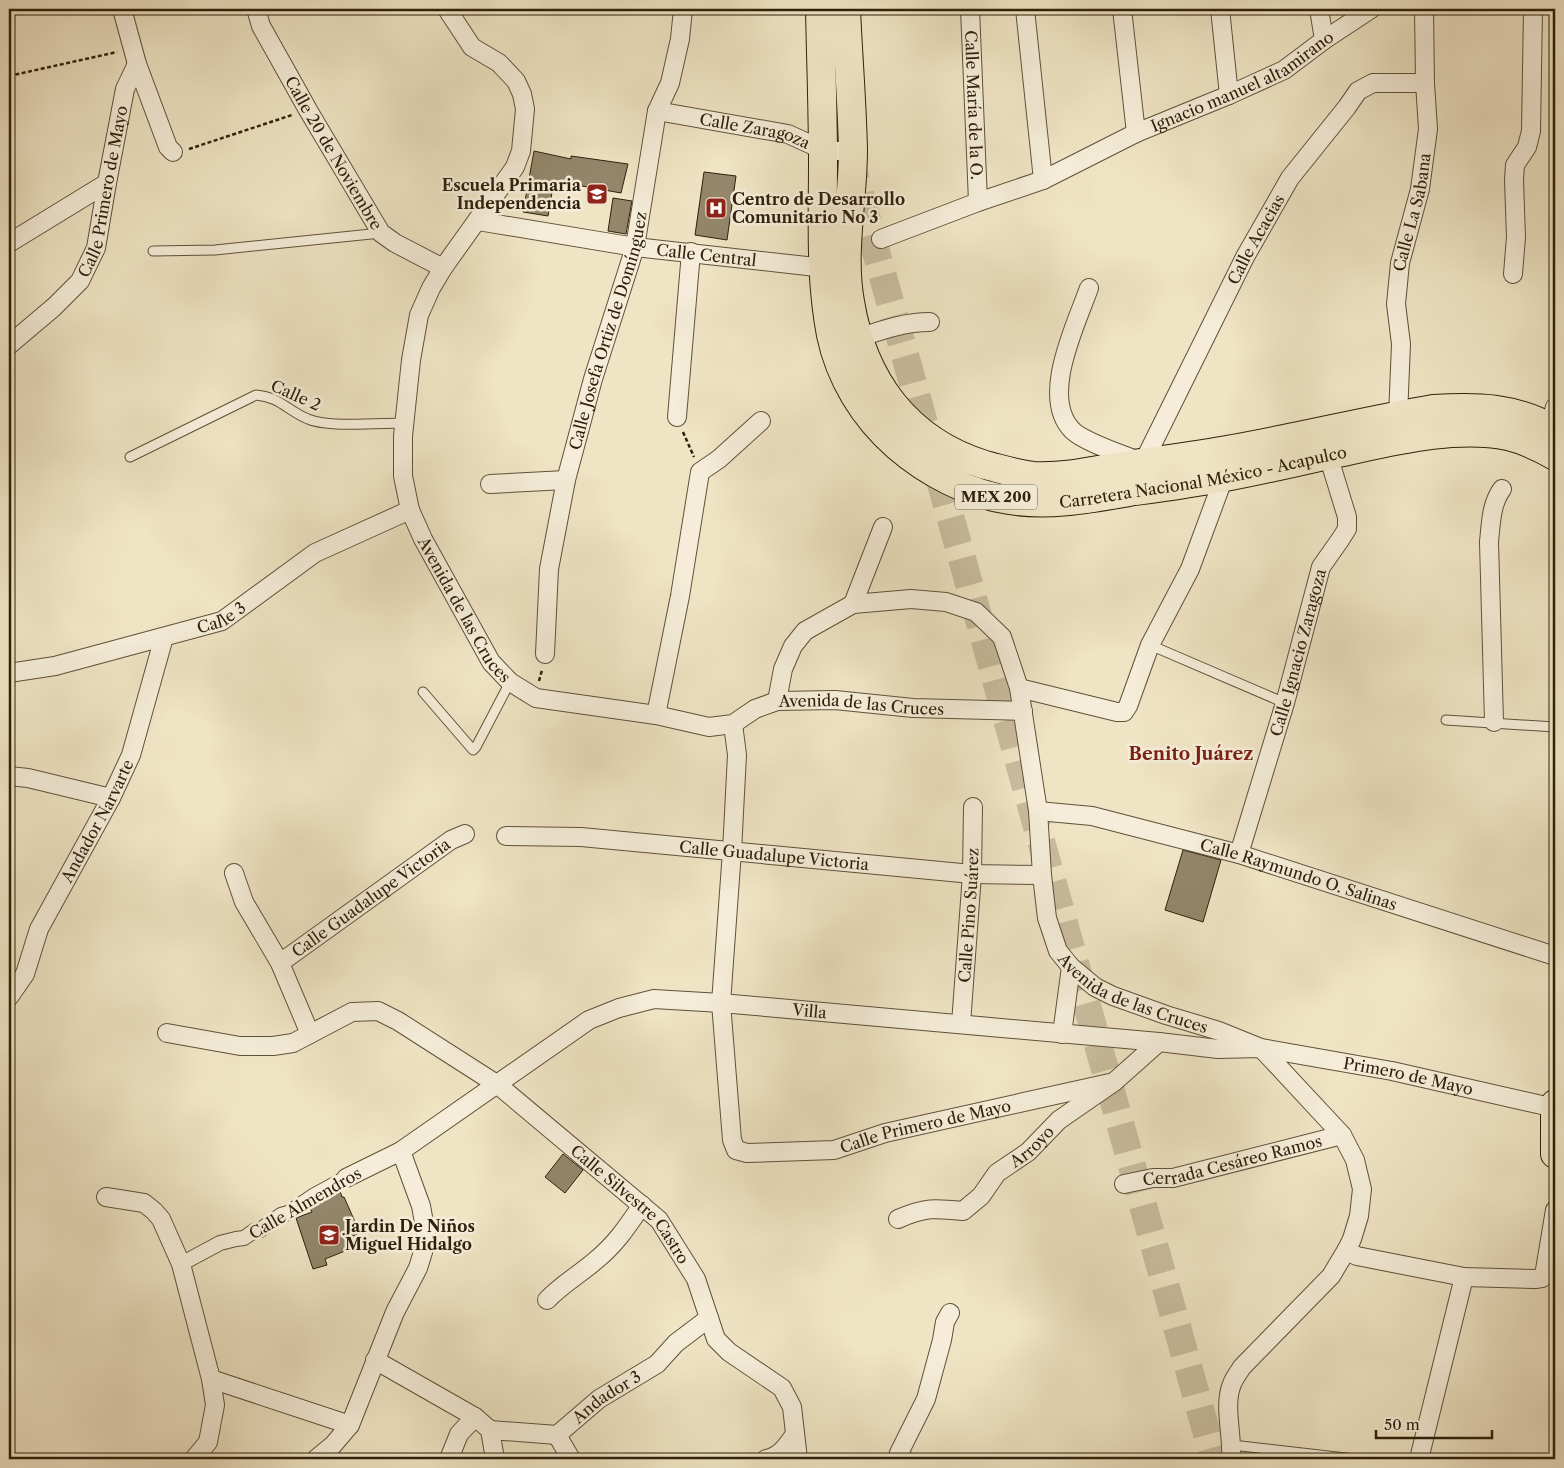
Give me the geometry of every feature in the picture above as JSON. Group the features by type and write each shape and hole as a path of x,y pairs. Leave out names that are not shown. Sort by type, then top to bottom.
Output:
{"main road":[{"name":"Carretera Nacional México - Acapulco","path":"820,9 823,150 834,269 850,301 863,354 876,378 892,402 911,425 935,443 967,459 1005,471 1033,476 1063,475 1228,450 1433,409 1467,407 1497,409 1553,422"},
{"name":"Carretera Nacional México - Acapulco","path":"846,9 853,152 834,269 825,304 832,339 843,373 857,401 884,434 911,458 941,476 978,492 1009,500 1040,503 1088,499 1224,477 1400,440 1471,433 1508,436 1541,448 1555,456"},
{"path":"1555,1106 1555,1154"}],"street":[{"path":"122,9 135,56 168,147 173,152"},
{"name":"Calle 20 de Noviembre","path":"256,9 261,26 308,110 382,233 395,243 443,268"},
{"name":"Avenida de las Cruces","path":"447,9 472,47 499,63 516,80 522,94 525,109 522,151 515,167 443,268 431,288 419,315 411,360 404,423 403,476 410,510 423,539 491,662 510,682 536,698 656,715 709,727 733,724 755,709 777,701 835,700 913,708 1024,711 1038,811 1047,918 1058,950 1071,967 1095,987 1113,996 1219,1031 1261,1048 1342,1135 1355,1160 1362,1189 1359,1216 1352,1239 1330,1276 1242,1367 1231,1384 1228,1408 1232,1452"},
{"name":"Calle Josefa Ortiz de Domínguez","path":"545,654 549,569 566,480 634,247 657,112 670,83 680,39 683,9"},
{"name":"Calle María de la O.","path":"970,9 978,202"},
{"path":"1025,9 1043,180"},
{"path":"1122,9 1136,132"},
{"path":"1220,9 1229,95"},
{"path":"1319,9 1324,40"},
{"name":"Ignacio manuel altamirano","path":"880,239 1043,180 1136,132 1229,95 1284,70 1324,40 1371,9"},
{"name":"Calle La Sabana","path":"1398,416 1401,344 1396,304 1400,263 1420,189 1428,129 1424,9"},
{"path":"1513,274 1516,238 1515,165 1527,147 1531,131 1533,9"},
{"name":"Calle Primero de Mayo","path":"9,345 54,308 80,281 96,248 125,89 135,56"},
{"name":"Calle Acacias","path":"1143,462 1246,257 1290,178 1358,92 1373,83 1425,83"},
{"name":"Calle Zaragoza","path":"657,112 788,134 823,150 853,152"},
{"path":"9,243 107,183"},
{"name":"Calle Central","path":"478,221 634,247 834,269"},
{"path":"677,417 691,252"},
{"path":"1089,288 1060,369 1059,404 1065,420 1073,432 1092,442 1143,462"},
{"path":"858,338 898,325 930,322"},
{"path":"656,715 680,596 700,472 719,459 761,421"},
{"name":"Calle Ignacio Zaragoza","path":"1239,854 1285,703 1321,567 1347,529 1347,517 1328,455"},
{"path":"1019,688 1117,712 1124,712 1128,706 1150,645 1190,569 1224,477"},
{"path":"490,484 566,480"},
{"path":"1494,722 1489,542 1491,514 1496,497 1502,489"},
{"name":"Calle 3","path":"9,673 55,666 222,621 240,610 315,553 410,510"},
{"path":"853,604 882,527"},
{"path":"777,701 783,669 793,646 805,631 853,604 911,599 946,602 976,612 1002,637 1019,688 1024,711"},
{"name":"Andador Narvarte","path":"9,997 25,974 39,929 111,798 132,754 164,636"},
{"path":"721,1003 737,755 733,724"},
{"path":"9,776 28,778 111,798"},
{"name":"Calle Pino Suárez","path":"961,1024 972,874 973,807"},
{"name":"Calle Raymundo O. Salinas","path":"1038,811 1092,816 1239,854 1555,956"},
{"name":"Calle Guadalupe Victoria","path":"280,963 451,840 465,834"},
{"name":"Calle Guadalupe Victoria","path":"506,836 582,837 972,874 1042,875"},
{"path":"167,1033 240,1046 293,1043 310,1034 280,963 244,902 234,873"},
{"path":"1062,1034 1071,967"},
{"name":"Villa","path":"401,1151 589,1020 620,1008 654,999 961,1024 1218,1049 1261,1048"},
{"name":"Calle Primero de Mayo","path":"721,1003 732,1140 736,1150 747,1153 834,1150 885,1134 1114,1082"},
{"name":"Calle Silvestre Castro","path":"310,1034 352,1012 378,1011 398,1020 498,1085 642,1205 659,1220 696,1279 716,1339 782,1388 792,1407 798,1459"},
{"name":"Arroyo","path":"898,1219 913,1212 930,1208 963,1211 981,1196 997,1173 1028,1152 1059,1120 1114,1082 1159,1042"},
{"name":"Primero de Mayo","path":"1261,1048 1392,1071 1555,1106"},
{"name":"Cerrada Cesáreo Ramos","path":"1124,1184 1152,1178 1173,1178 1342,1135"},
{"path":"316,1459 333,1445 350,1425 395,1312 418,1268 427,1239 421,1206 401,1151"},
{"name":"Calle Almendros","path":"181,1264 220,1243 244,1238 254,1231 260,1230 313,1196 401,1151"},
{"path":"106,1197 144,1203 154,1211 161,1219 181,1264 211,1379 215,1405 212,1429 208,1442 194,1459"},
{"path":"547,1300 555,1291 612,1246 624,1233 642,1205"},
{"path":"1346,1250 1357,1256 1464,1277 1542,1278 1555,1210"},
{"path":"1418,1459 1464,1277"},
{"path":"902,1456 926,1399 945,1322 950,1313"},
{"name":"Andador 3","path":"490,1430 557,1435 599,1400 657,1364 676,1343 709,1318"},
{"path":"375,1360 476,1417 490,1430 495,1459"},
{"path":"211,1379 350,1425"},
{"path":"449,1459 459,1434 476,1417"},
{"path":"766,1459 773,1458 781,1452 796,1434"},
{"path":"557,1435 571,1459"}],"lane":[{"path":"153,251 215,250 382,233"},
{"name":"Calle 2","path":"130,457 256,395 269,396 308,420 324,424 404,423"},
{"path":"1150,645 1285,703"},
{"path":"423,692 473,750 510,682"},
{"path":"1446,720 1555,727"},
{"path":"1232,1452 1354,1459"}],"path":[{"path":"9,76 135,56"},
{"path":"173,152 180,152 308,110"},
{"path":"677,417 700,472"},
{"path":"536,698 545,654"}],"building":[{"path":"534,151 571,159 571,156 628,164 621,193 554,181 548,216 523,212"},
{"name":"Centro de Desarrollo Comunitario No 3","path":"704,172 736,176 727,240 695,235"},
{"path":"613,198 632,201 626,234 608,231"},
{"path":"1183,850 1221,860 1203,922 1165,910"},
{"path":"563,1154 583,1170 565,1193 545,1177"},
{"name":"Jardin De Niños Miguel Hidalgo","path":"340,1191 360,1233 346,1239 350,1249 325,1259 327,1265 313,1269 296,1218 312,1212 310,1208"}],"tunnel":[{"path":"826,73 1214,1459"}],"place":[{"name":"Escuela Primaria Independencia","path":"597,194"},
{"name":"Centro de Desarrollo Comunitario No 3","path":"716,208"},
{"name":"Jardin De Niños Miguel Hidalgo","path":"329,1235"}],"district":[{"name":"Benito Juárez","path":"1191,754"}]}
